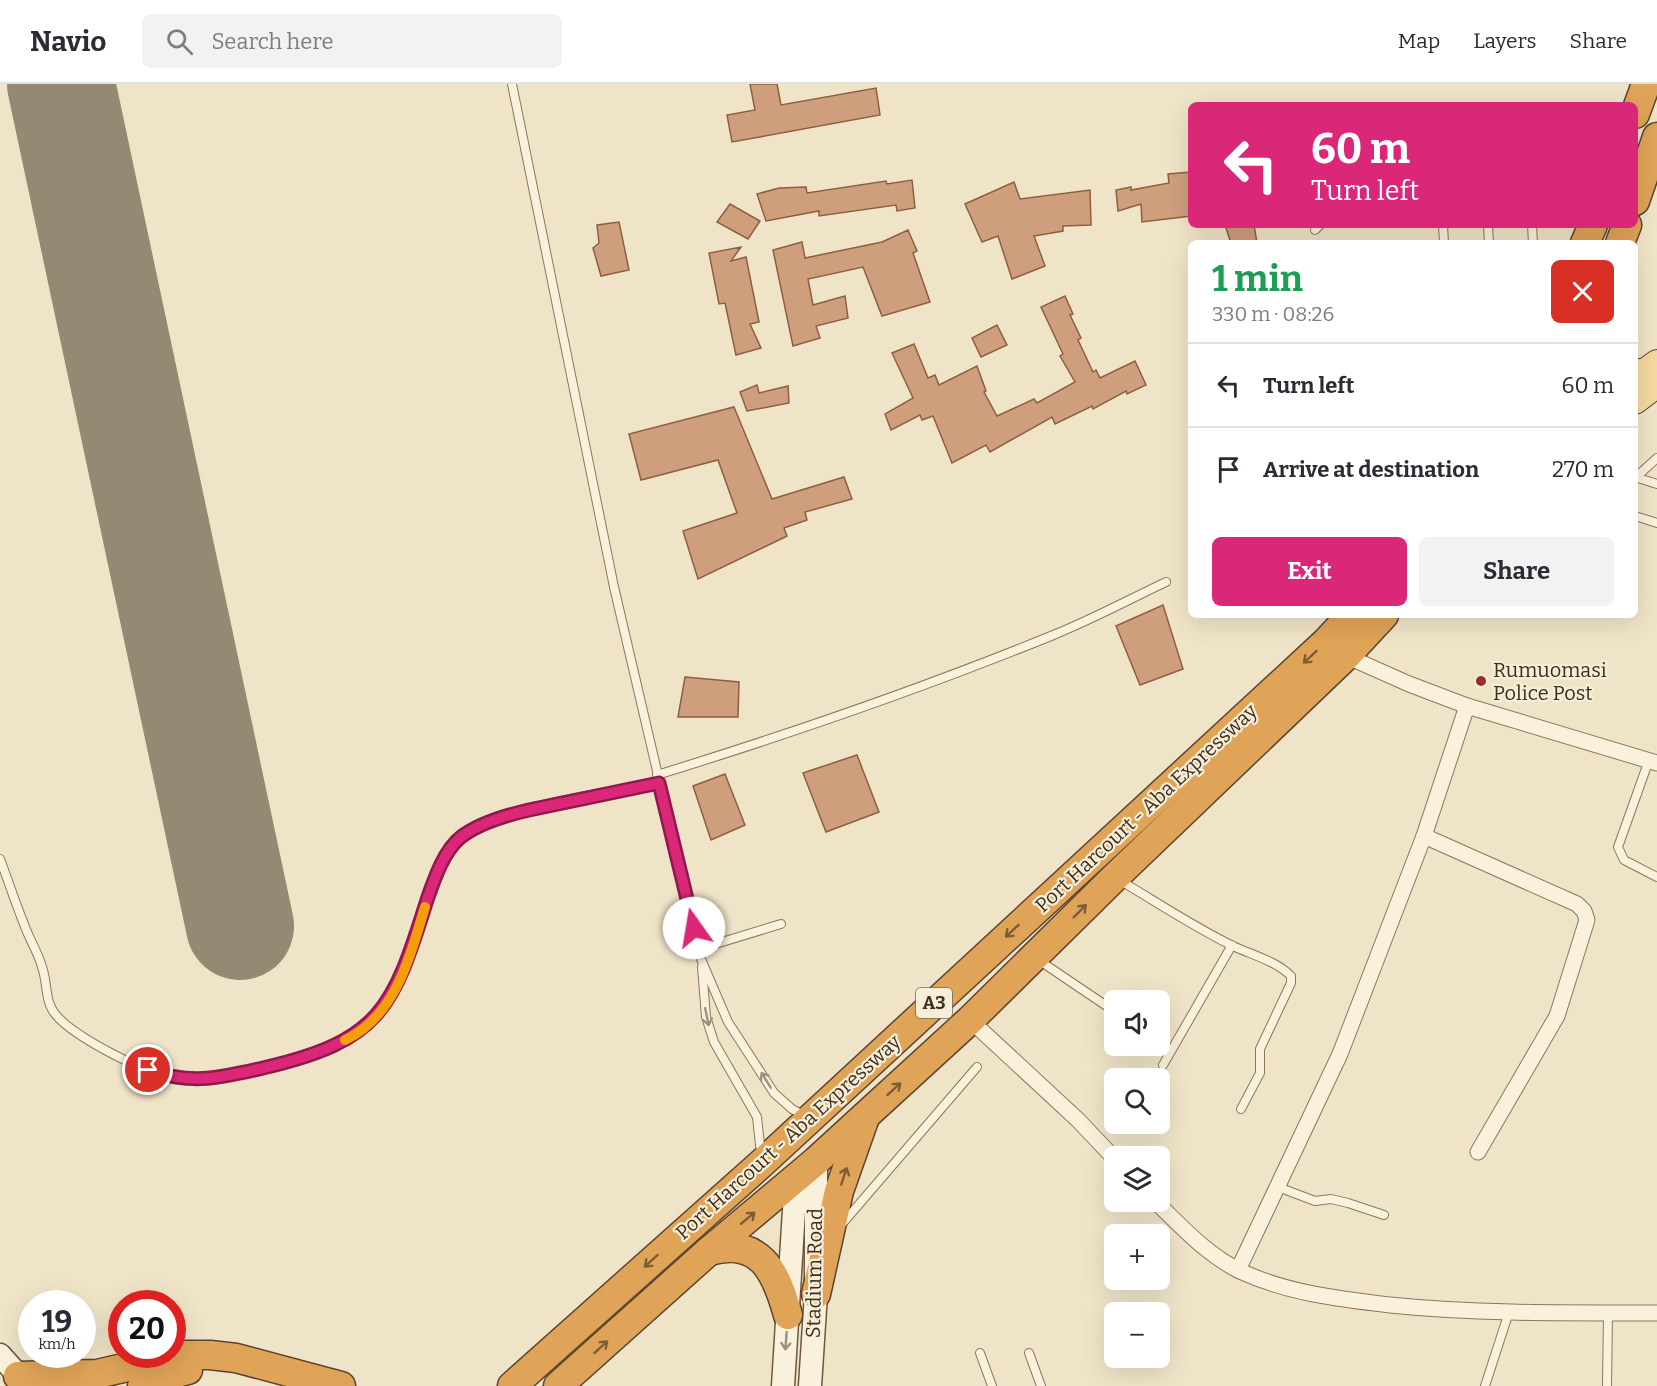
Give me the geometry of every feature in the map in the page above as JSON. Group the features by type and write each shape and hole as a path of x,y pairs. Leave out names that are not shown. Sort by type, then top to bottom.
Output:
{"highway":[{"path":"1638,106 1646,84"},
{"path":"1638,192 1657,137"},
{"name":"Port Harcourt - Aba Expressway","path":"512,1386 762,1163 1326,642 1348,618"},
{"name":"Port Harcourt - Aba Expressway","path":"558,1386 708,1251 806,1169 970,1020 1114,877 1346,656 1381,618"},
{"path":"816,1294 839,1191 867,1114"},
{"path":"708,1251 735,1249 762,1259 778,1281 788,1315"},
{"path":"15,1372 97,1374 180,1355 210,1355 236,1358 341,1386"},
{"path":"142,1386 153,1379 182,1370 211,1369 240,1374 276,1386"}],"main road":[{"path":"1638,372 1646,371 1657,363"},
{"path":"1638,398 1657,384"},
{"name":"Stadium Road","path":"806,1169 816,1294 810,1386"},
{"name":"Stadium Road","path":"783,1386 788,1315 806,1169"}],"street":[{"path":"1346,656 1467,706 1653,761"},
{"path":"1238,1270 1340,1054 1424,836 1467,706"},
{"path":"1424,836 1578,904 1587,920 1557,1016 1478,1152"},
{"path":"970,1020 1078,1120 1104,1147"},
{"path":"1166,1212 1196,1241 1238,1270 1267,1282 1335,1299 1454,1311 1657,1313"}],"lane":[{"path":"512,84 590,471 658,779 699,949 706,1017 714,1042 757,1116 762,1163"},
{"path":"1638,474 1657,458"},
{"path":"1638,478 1657,484"},
{"path":"1638,517 1657,523"},
{"path":"0,859 43,969 45,992 56,1016 92,1042 148,1070 175,1079 215,1078 274,1065 336,1045 367,1026 381,1012 395,991 408,963 432,885 447,854 461,837 511,814 658,779 990,660 1054,635 1166,582"},
{"path":"1653,761 1618,847 1624,860 1657,877"},
{"path":"1114,877 1232,945 1281,968 1291,976 1291,983 1260,1049 1260,1073 1241,1109"},
{"path":"699,949 781,924"},
{"path":"1163,1065 1232,945"},
{"path":"1034,957 1104,1004"},
{"path":"701,959 728,1022 774,1093 792,1109 809,1118"},
{"path":"828,1242 977,1067"},
{"path":"1278,1187 1315,1201 1330,1199 1383,1215"},
{"path":"1485,1386 1509,1312"},
{"path":"1607,1386 1608,1313"},
{"path":"980,1353 992,1386"},
{"path":"1029,1353 1041,1386"}],"building":[{"path":"750,84 777,84 781,105 876,88 880,115 732,142 727,115 755,110"},
{"path":"1188,172 1188,216 1142,222 1141,204 1118,211 1116,190 1131,187 1131,190 1169,183 1168,174"},
{"path":"912,180 915,208 897,211 896,205 819,216 819,211 766,221 757,194 779,188 806,187 807,193 886,181 887,184"},
{"path":"1014,182 1020,199 1090,190 1091,225 1063,226 1063,231 1034,236 1045,266 1012,279 998,236 982,242 965,204"},
{"path":"730,204 760,221 748,239 717,222"},
{"path":"619,222 629,270 601,276 593,248 599,243 597,225"},
{"path":"1226,228 1254,228 1256,240 1230,240"},
{"path":"908,230 917,251 913,253 930,302 882,316 863,267 808,279 813,305 845,296 848,318 816,326 820,338 793,346 773,250 802,242 805,258 882,242"},
{"path":"741,247 731,261 746,257 759,322 750,324 761,348 736,355 725,303 719,304 709,253"},
{"path":"1065,296 1073,314 1070,315 1081,338 1078,340 1093,372 1096,370 1100,378 1135,361 1146,385 1127,394 1126,391 1093,409 1092,406 1055,424 1052,417 990,452 986,445 952,463 933,416 922,420 920,415 891,430 885,414 913,398 892,353 914,344 928,378 935,375 939,385 977,366 986,391 984,392 997,416 1034,399 1037,403 1075,382 1060,356 1063,354 1041,307"},
{"path":"997,325 1007,345 981,357 972,338"},
{"path":"757,385 759,393 788,386 789,403 747,411 740,392"},
{"path":"734,407 772,499 844,477 852,499 805,512 807,520 784,528 787,536 698,579 683,531 737,513 718,460 641,480 629,434"},
{"path":"1163,605 1183,669 1140,685 1116,626"},
{"path":"685,677 739,682 738,717 678,717"},
{"path":"857,755 879,812 826,832 803,773"},
{"path":"725,774 745,825 711,840 693,786"}],"runway":[{"path":"61,84 240,926"}],"slow traffic":[{"path":"345,1040 367,1026 381,1012 395,991 408,963 425,907"}],"place":[{"name":"Rumuomasi Police Post","path":"1481,681"}],"route":[{"path":"148,1070 175,1079 215,1078 274,1065 336,1045 354,1036 381,1012 395,991 408,963 432,885 447,854 461,837 511,814 659,783 694,928"}]}
